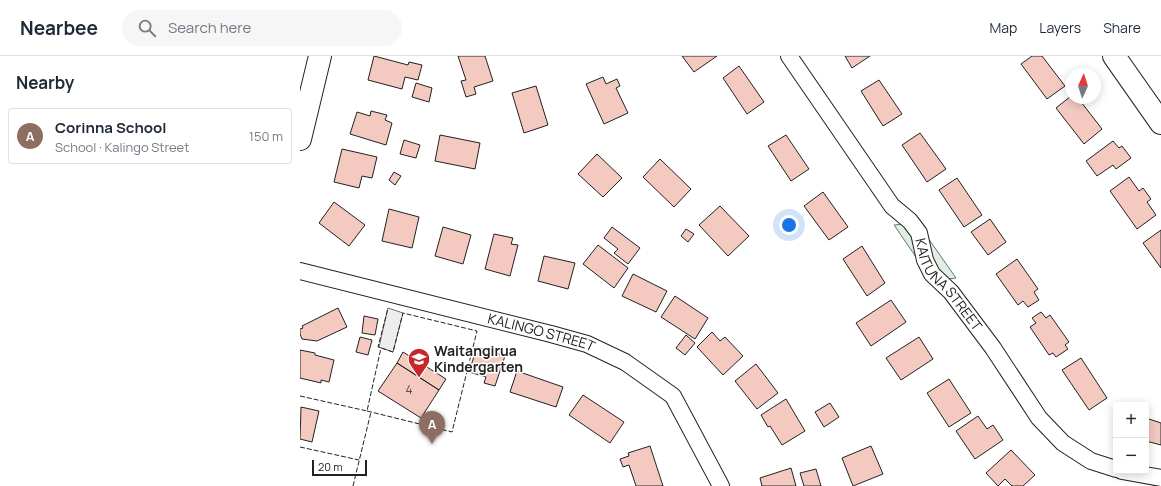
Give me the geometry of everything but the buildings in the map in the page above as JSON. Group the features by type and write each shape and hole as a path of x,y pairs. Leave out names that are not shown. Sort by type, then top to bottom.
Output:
{"main road":[{"path":"300,140 320,56"},
{"path":"1114,56 1161,123"}],"street":[{"name":"KAITUNA STREET","path":"789,56 892,206 910,221 919,233 925,260 932,274 951,292 993,348 1039,418 1063,443 1091,461 1113,468"},
{"name":"KALINGO STREET","path":"300,271 587,344 625,362 673,396 721,486"},
{"path":"1139,474 1161,478"}],"green space":[{"path":"904,224 910,229 918,260 894,225"},
{"path":"928,238 956,278 948,279 943,277 933,262"}],"shaded area":[{"path":"388,308 403,313 393,352 379,347"}],"fence":[{"path":"367,411 452,432 477,331 403,313 393,352 378,347 388,308"},
{"path":"300,396 367,411 381,348"},
{"path":"353,486 371,412"},
{"path":"300,447 359,460"}],"place":[{"name":"Waitangirua Kindergarten","path":"419,378"},
{"name":"Corinna School","path":"432,444"}]}
